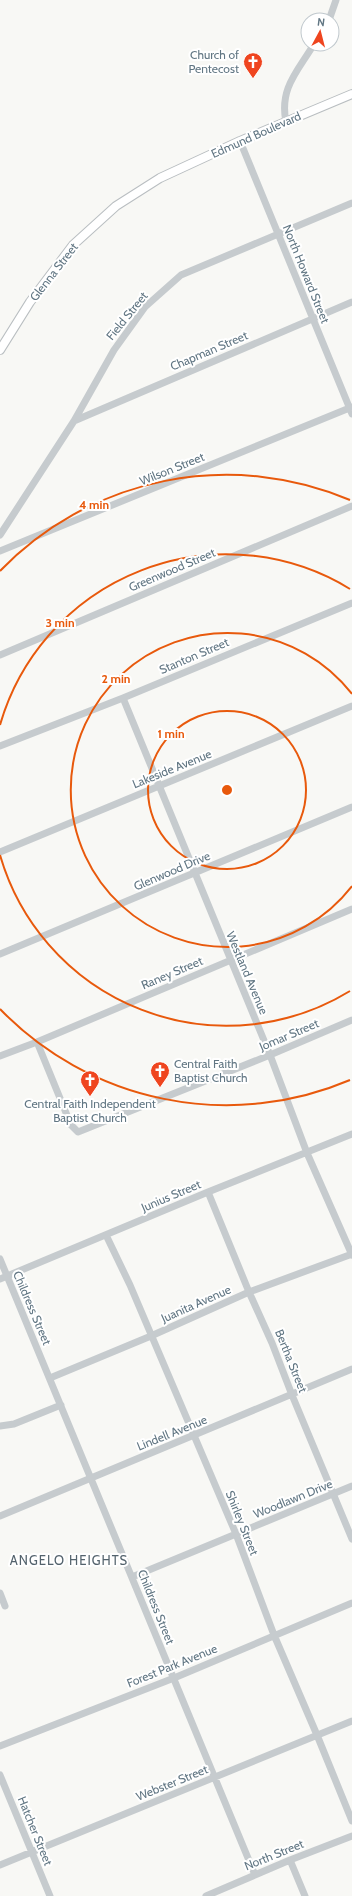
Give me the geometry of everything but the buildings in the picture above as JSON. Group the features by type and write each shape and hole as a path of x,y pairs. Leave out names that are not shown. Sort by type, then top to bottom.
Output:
{"main road":[{"name":"Edmund Boulevard","path":"160,178 240,141 352,94"},
{"name":"Glenna Street","path":"0,350 30,302 73,245 116,206 160,178"}],"street":[{"path":"332,12 336,0"},
{"path":"286,122 283,108 289,83 309,52"},
{"name":"North Howard Street","path":"240,141 351,410"},
{"name":"Field Street","path":"0,535 74,420 114,350 145,307 181,275 352,203"},
{"name":"Chapman Street","path":"74,420 352,302"},
{"name":"Wilson Street","path":"0,551 351,410"},
{"name":"Greenwood Street","path":"0,655 352,506"},
{"name":"Stanton Street","path":"0,746 123,698 352,603"},
{"name":"Westland Avenue","path":"123,698 270,1055 307,1153 352,1254"},
{"name":"Lakeside Avenue","path":"0,852 352,706"},
{"name":"Glenwood Drive","path":"0,954 195,874 352,807"},
{"name":"Raney Street","path":"0,1056 37,1042 352,909"},
{"name":"Jomar Street","path":"37,1042 70,1125 78,1132 270,1055 352,1020"},
{"name":"Junius Street","path":"3,1278 208,1192 352,1134"},
{"name":"Bertha Street","path":"208,1192 249,1292 272,1343 352,1539"},
{"name":"Shirley Street","path":"106,1235 195,1436 236,1534 274,1635 352,1821"},
{"name":"Juanita Avenue","path":"50,1378 151,1336 249,1292 352,1254"},
{"name":"Childress Street","path":"0,1259 3,1278 50,1378 255,1875"},
{"name":"Lindell Avenue","path":"0,1516 195,1436 352,1369"},
{"path":"0,1426 14,1424 61,1405"},
{"name":"Woodlawn Drive","path":"132,1578 352,1486"},
{"path":"0,1593 5,1606"},
{"name":"Forest Park Avenue","path":"0,1746 174,1678 352,1603"},
{"name":"Webster Street","path":"0,1865 352,1721"},
{"name":"Hatcher Street","path":"0,1775 50,1896"},
{"name":"North Street","path":"206,1896 290,1860 352,1836"},
{"path":"290,1860 305,1896"}],"place":[{"name":"Church of Pentecost","path":"253,79"},
{"name":"Central Faith Baptist Church","path":"160,1088"},
{"name":"Central Faith Independent Baptist Church","path":"90,1097"}],"district":[{"name":"ANGELO HEIGHTS","path":"69,1560"}]}
